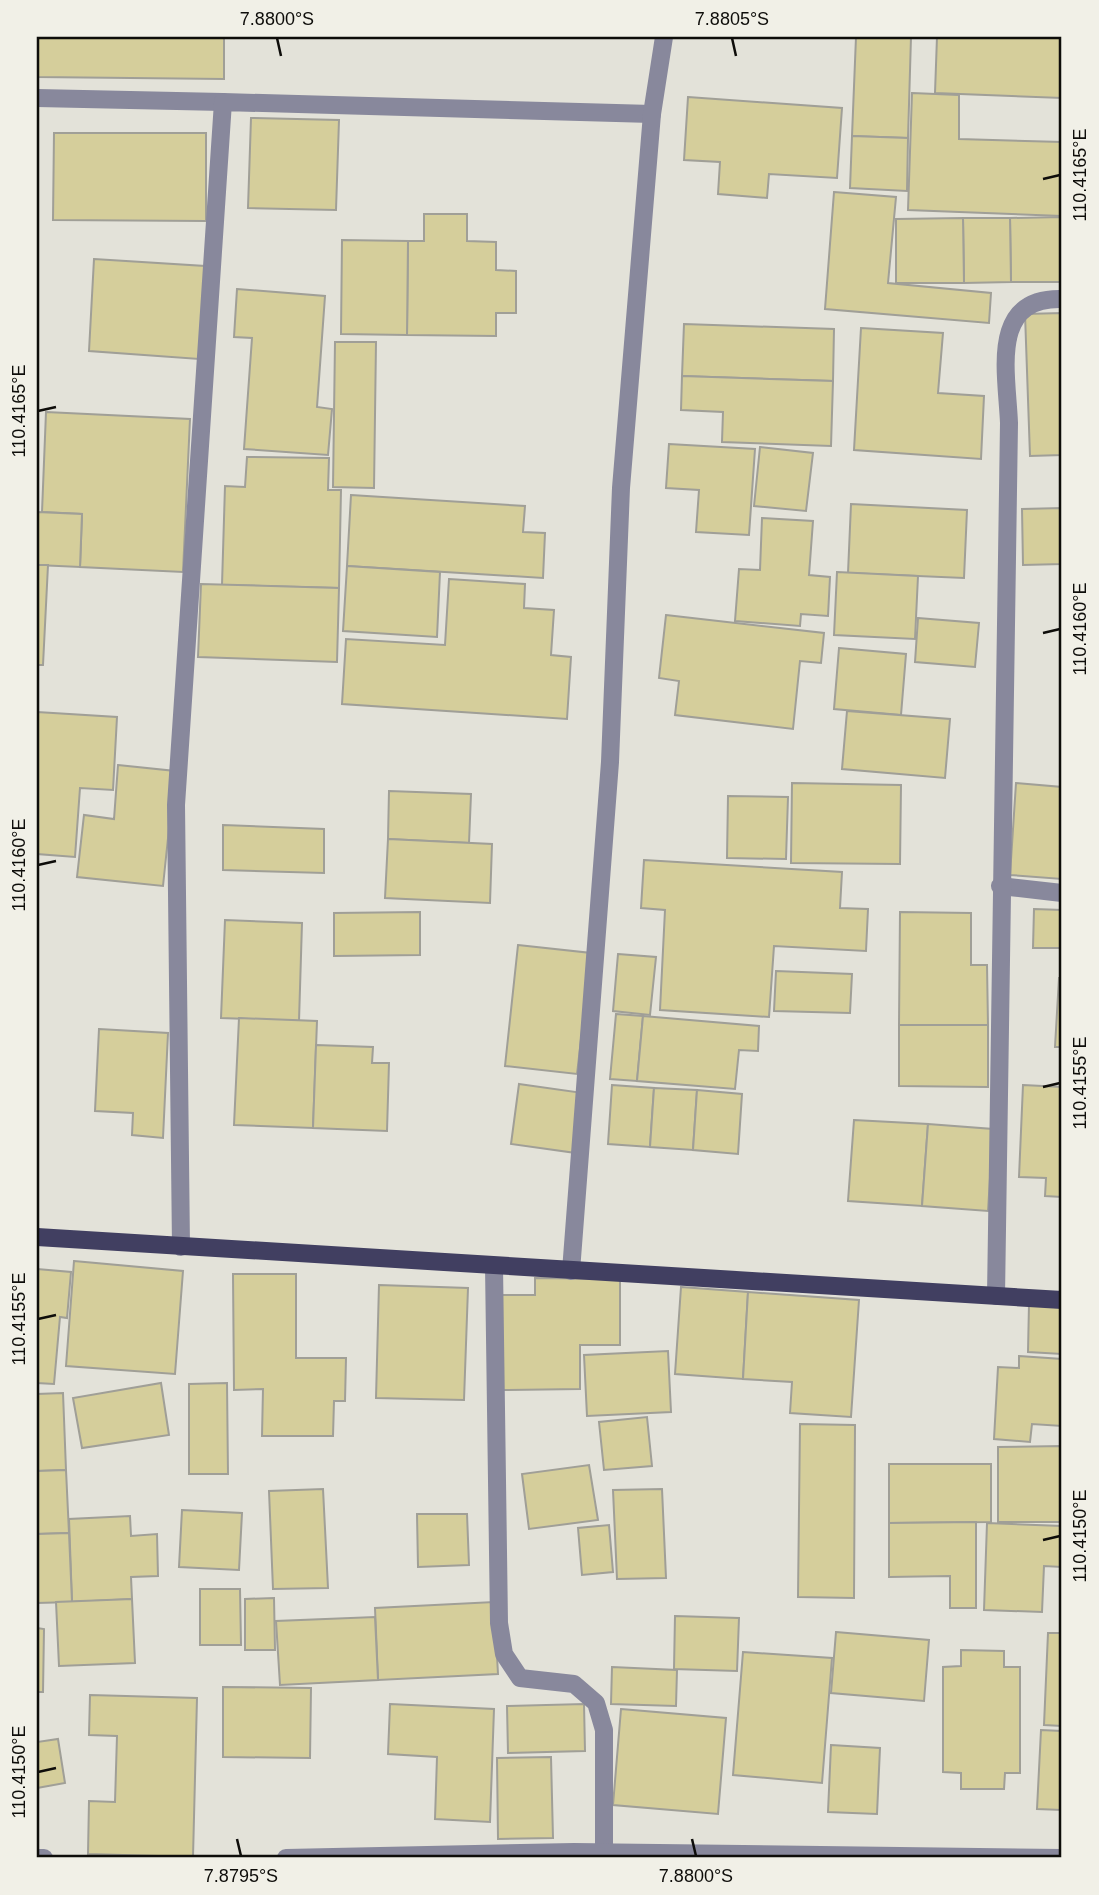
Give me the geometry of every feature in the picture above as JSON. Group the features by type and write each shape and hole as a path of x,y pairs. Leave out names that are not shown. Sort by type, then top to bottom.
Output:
{"main road":[{"path":"37,1237 1062,1300"}],"street":[{"path":"571,1271 610,762 621,488 652,114 664,37"},
{"path":"37,98 652,114"},
{"path":"181,1247 176,805 223,102"},
{"path":"996,1296 1000,886 1009,423 1005,341 1017,314 1041,299 1062,299"},
{"path":"1000,886 1062,892"},
{"path":"494,1266 499,1623 504,1654 520,1678 574,1684 596,1703 604,1730 604,1852"},
{"path":"286,1858 574,1855 604,1852 1062,1858"},
{"path":"37,1858 44,1858"}],"building":[{"path":"37,37 224,37 224,79 37,77"},
{"path":"856,37 911,37 908,138 852,136"},
{"path":"937,37 1062,37 1062,98 935,93"},
{"path":"912,93 959,95 959,139 1062,142 1062,216 908,210"},
{"path":"688,97 842,108 837,178 769,174 767,198 718,194 720,162 684,160"},
{"path":"251,118 339,120 336,210 248,208"},
{"path":"54,133 206,133 206,221 53,220"},
{"path":"852,136 908,138 907,191 850,188"},
{"path":"834,192 896,197 888,283 991,293 989,323 825,309"},
{"path":"424,214 467,214 467,241 496,242 496,270 516,271 516,313 496,313 496,336 407,335 408,241 424,241"},
{"path":"1062,217 1062,282 1011,282 1010,218"},
{"path":"963,218 1010,218 1011,282 964,283"},
{"path":"963,218 964,283 896,283 896,219"},
{"path":"342,240 408,241 407,335 341,334"},
{"path":"94,259 205,266 199,359 89,351"},
{"path":"237,289 325,296 317,407 332,409 328,455 244,449 252,338 234,337"},
{"path":"1062,313 1062,455 1030,456 1025,314"},
{"path":"684,324 834,329 833,381 682,376"},
{"path":"861,328 943,333 938,393 984,396 981,459 854,450"},
{"path":"335,342 376,342 374,488 333,487"},
{"path":"682,376 833,381 831,446 722,442 723,412 681,410"},
{"path":"46,412 190,419 183,572 80,567 82,514 42,512"},
{"path":"669,444 755,449 749,535 696,532 699,490 666,488"},
{"path":"760,447 813,453 806,511 754,506"},
{"path":"247,457 329,458 328,490 341,490 339,588 222,585 225,486 245,487"},
{"path":"351,495 525,506 523,532 545,533 543,578 347,566"},
{"path":"851,504 967,510 964,578 848,573"},
{"path":"1062,508 1062,564 1023,565 1022,509"},
{"path":"37,512 82,514 80,567 37,565"},
{"path":"762,518 813,521 809,575 830,577 828,616 801,614 800,626 735,621 739,569 760,570"},
{"path":"37,565 48,565 43,665 37,665"},
{"path":"347,566 440,572 437,637 343,631"},
{"path":"837,572 918,576 915,639 834,635"},
{"path":"449,579 525,584 524,608 554,610 551,655 571,657 567,719 342,704 346,639 445,645"},
{"path":"201,584 339,588 337,662 198,657"},
{"path":"666,615 824,633 821,663 800,661 793,729 675,715 679,681 659,678"},
{"path":"918,618 979,623 975,667 915,662"},
{"path":"839,648 906,654 901,715 834,709"},
{"path":"847,711 950,719 945,778 842,769"},
{"path":"37,712 117,717 113,790 80,788 75,857 37,854"},
{"path":"118,765 175,771 163,886 77,877 84,815 114,819"},
{"path":"792,783 901,785 900,864 791,863"},
{"path":"1016,783 1062,787 1062,879 1010,875"},
{"path":"389,791 471,794 469,843 388,839"},
{"path":"728,796 788,797 786,859 727,858"},
{"path":"223,825 324,829 324,873 223,870"},
{"path":"388,839 492,844 490,903 385,898"},
{"path":"644,860 842,872 840,908 868,909 866,951 774,946 769,1017 660,1010 665,910 641,908"},
{"path":"1034,909 1062,910 1062,948 1033,948"},
{"path":"420,912 420,955 334,956 334,913"},
{"path":"900,912 971,913 971,965 987,965 988,1025 899,1025"},
{"path":"225,920 302,923 299,1021 221,1018"},
{"path":"518,945 591,953 577,1074 505,1066"},
{"path":"618,954 656,957 650,1015 613,1011"},
{"path":"776,971 852,974 850,1013 774,1011"},
{"path":"1059,978 1062,978 1062,1047 1055,1047"},
{"path":"616,1014 643,1016 637,1081 610,1079"},
{"path":"643,1016 759,1026 758,1051 739,1050 735,1089 637,1081"},
{"path":"239,1018 317,1021 313,1128 234,1125"},
{"path":"899,1025 988,1025 988,1087 899,1086"},
{"path":"99,1029 168,1033 163,1138 132,1135 133,1113 95,1111"},
{"path":"316,1045 373,1047 372,1063 389,1063 387,1131 313,1128"},
{"path":"519,1084 583,1093 576,1153 511,1144"},
{"path":"612,1085 654,1088 650,1147 608,1144"},
{"path":"1023,1085 1062,1087 1062,1197 1045,1196 1046,1178 1019,1177"},
{"path":"654,1088 697,1090 693,1150 650,1147"},
{"path":"697,1090 742,1094 738,1154 693,1150"},
{"path":"854,1120 928,1124 922,1206 848,1201"},
{"path":"928,1124 993,1129 988,1211 922,1206"},
{"path":"74,1261 183,1271 175,1374 66,1366"},
{"path":"37,1269 71,1272 67,1318 60,1317 54,1384 37,1383"},
{"path":"233,1274 296,1274 296,1358 346,1358 345,1401 334,1401 333,1436 262,1436 263,1389 234,1390"},
{"path":"535,1278 620,1279 620,1345 580,1345 580,1389 501,1390 500,1295 535,1295"},
{"path":"379,1285 468,1288 464,1400 376,1398"},
{"path":"681,1287 748,1292 743,1379 675,1374"},
{"path":"748,1292 859,1300 851,1417 790,1413 792,1382 743,1379"},
{"path":"1029,1304 1062,1305 1062,1354 1028,1352"},
{"path":"668,1351 671,1412 587,1416 584,1355"},
{"path":"1019,1356 1062,1359 1062,1426 1032,1424 1030,1442 994,1439 998,1367 1019,1368"},
{"path":"161,1383 169,1435 82,1448 73,1398"},
{"path":"227,1383 228,1474 189,1474 189,1384"},
{"path":"63,1393 66,1470 37,1471 37,1394"},
{"path":"647,1417 652,1466 604,1470 599,1422"},
{"path":"800,1424 855,1425 854,1598 798,1597"},
{"path":"1062,1446 1062,1522 998,1522 998,1447"},
{"path":"889,1464 991,1464 991,1522 889,1523"},
{"path":"589,1465 598,1520 529,1529 522,1474"},
{"path":"66,1470 69,1533 37,1534 37,1471"},
{"path":"323,1489 328,1588 273,1589 269,1491"},
{"path":"662,1489 666,1578 617,1579 613,1490"},
{"path":"182,1510 242,1513 239,1570 179,1567"},
{"path":"417,1514 467,1514 469,1565 418,1567"},
{"path":"130,1516 131,1536 157,1534 158,1576 131,1577 132,1599 72,1602 69,1519"},
{"path":"976,1522 976,1608 950,1608 950,1576 889,1577 889,1523"},
{"path":"987,1523 1062,1526 1062,1567 1044,1566 1042,1612 984,1610"},
{"path":"609,1525 613,1572 582,1575 578,1528"},
{"path":"69,1533 72,1602 37,1603 37,1534"},
{"path":"200,1589 240,1589 241,1645 200,1645"},
{"path":"274,1598 275,1650 245,1650 245,1599"},
{"path":"132,1599 135,1663 59,1666 56,1602"},
{"path":"494,1602 498,1674 378,1680 375,1608"},
{"path":"675,1616 739,1618 737,1671 674,1669"},
{"path":"375,1617 378,1680 280,1685 276,1621"},
{"path":"37,1628 44,1629 43,1692 37,1692"},
{"path":"836,1632 929,1640 924,1701 831,1693"},
{"path":"1048,1633 1062,1633 1062,1726 1044,1725"},
{"path":"961,1650 1004,1651 1004,1667 1020,1667 1020,1773 1005,1773 1004,1789 961,1789 961,1773 943,1772 943,1667 961,1666"},
{"path":"743,1652 832,1658 822,1783 733,1775"},
{"path":"612,1667 677,1670 676,1706 611,1704"},
{"path":"223,1687 311,1688 310,1758 223,1757"},
{"path":"90,1695 197,1698 193,1857 88,1854 89,1801 115,1802 117,1736 89,1735"},
{"path":"390,1704 494,1709 490,1822 435,1819 437,1757 388,1754"},
{"path":"584,1704 585,1751 508,1753 507,1706"},
{"path":"621,1709 726,1718 718,1814 613,1805"},
{"path":"1041,1730 1062,1731 1062,1810 1037,1809"},
{"path":"58,1739 65,1783 37,1788 37,1742"},
{"path":"831,1745 880,1748 877,1814 828,1812"},
{"path":"551,1757 553,1838 498,1839 497,1758"}]}
